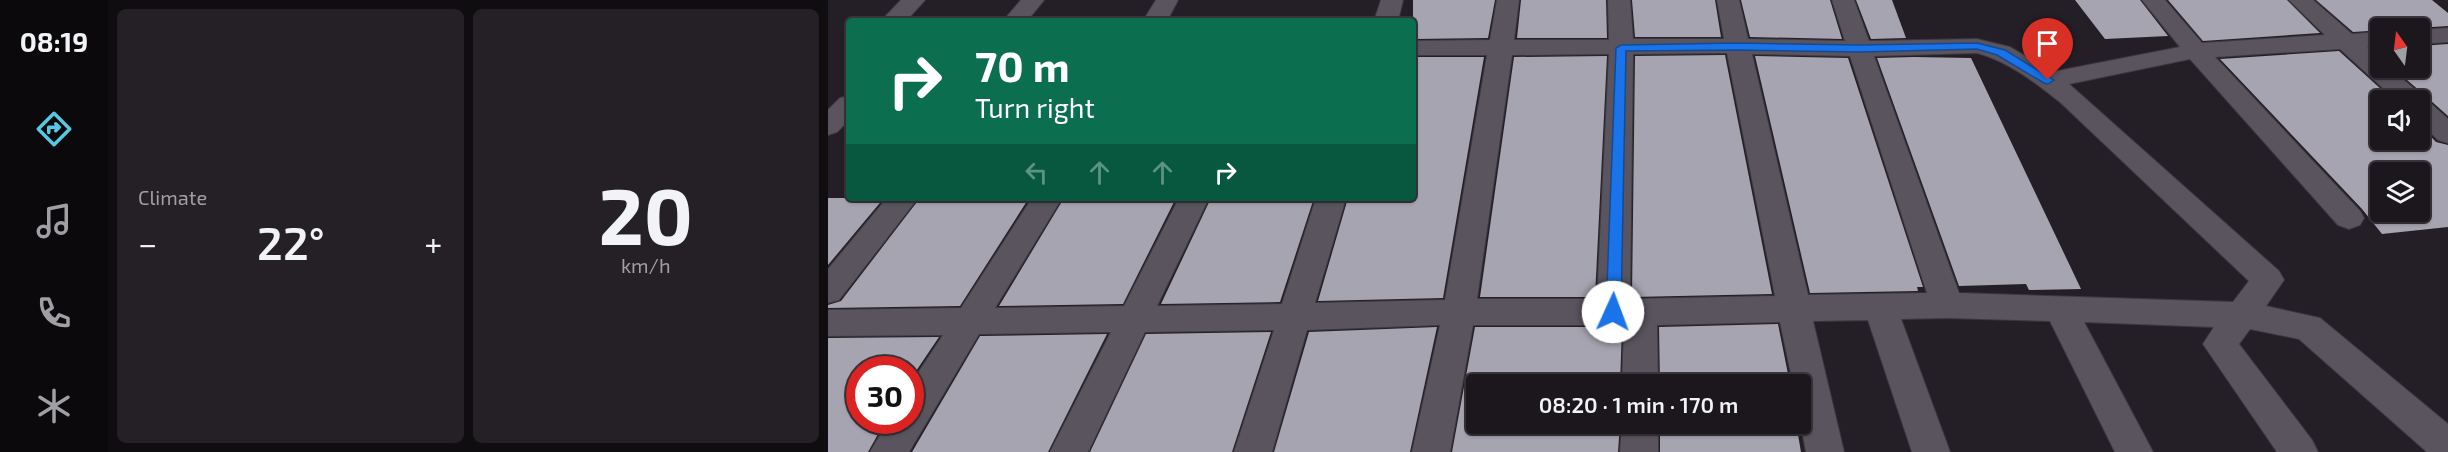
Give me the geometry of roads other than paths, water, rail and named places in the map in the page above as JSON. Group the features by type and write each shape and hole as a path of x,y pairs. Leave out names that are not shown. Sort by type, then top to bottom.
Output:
{"street":[{"path":"896,18 914,0"},
{"path":"1018,18 1033,0"},
{"path":"1157,18 1167,0"},
{"path":"1387,18 1392,0"},
{"path":"1431,452 1459,312 1508,0"},
{"path":"1618,0 1627,312 1638,374"},
{"path":"1728,0 1825,452"},
{"path":"1843,0 1947,305"},
{"path":"2153,0 2196,51 2349,218"},
{"path":"2300,0 2400,90"},
{"path":"2430,36 2448,35"},
{"path":"2048,80 2196,51 2370,40"},
{"path":"1416,48 1737,46 1860,49 1977,46 2001,52 2048,80 2070,97 2268,280 2220,344 2299,452"},
{"path":"828,126 846,107"},
{"path":"2430,117 2448,134"},
{"path":"828,291 901,201"},
{"path":"924,396 1045,201"},
{"path":"1070,452 1193,201"},
{"path":"1252,452 1330,201"},
{"path":"828,323 1293,317 1459,312 1627,312 1947,305 2243,315 2308,327 2448,447"},
{"path":"1880,307 1931,452"},
{"path":"2059,307 2134,452"},
{"path":"889,452 900,434"},
{"path":"1639,452 1640,434"}]}
